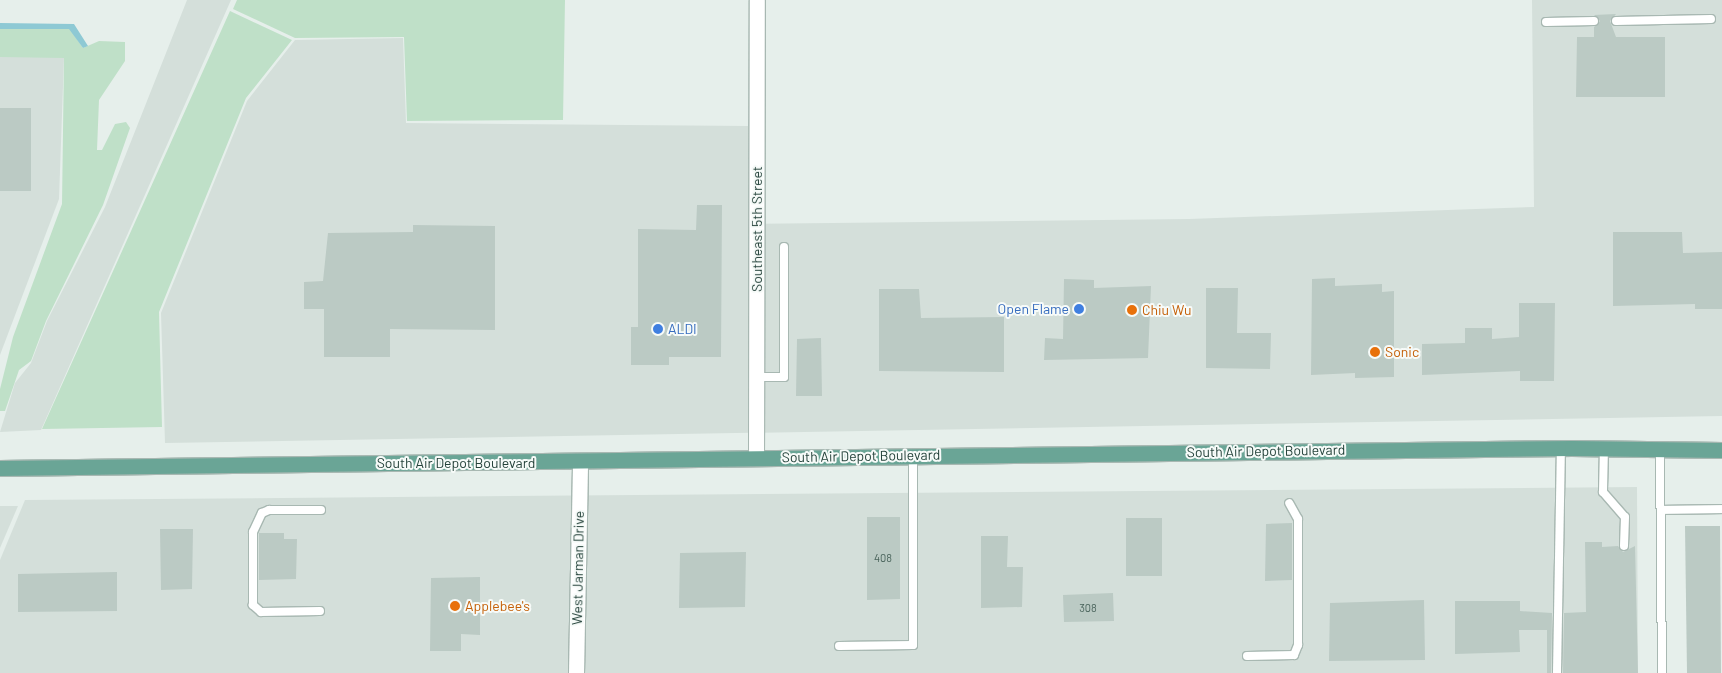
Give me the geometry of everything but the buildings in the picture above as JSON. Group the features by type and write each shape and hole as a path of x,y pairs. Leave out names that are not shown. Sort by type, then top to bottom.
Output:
{"main road":[{"name":"South Air Depot Boulevard","path":"0,468 1561,448 1722,450"}],"street":[{"name":"Southeast 5th Street","path":"756,458 758,0"},
{"name":"West Jarman Drive","path":"576,673 580,462"}],"lane":[{"path":"1616,21 1711,19"},
{"path":"1546,22 1594,21"},
{"path":"756,377 784,377 784,247"},
{"path":"1557,673 1561,448"},
{"path":"1604,448 1603,492 1625,517 1624,546"},
{"path":"1660,449 1662,673"},
{"path":"839,646 913,645 913,455"},
{"path":"1247,656 1294,655 1298,645 1298,519 1289,503"},
{"path":"1661,510 1722,509"},
{"path":"320,611 261,612 253,606 253,532 262,513 269,510 321,510"}],"shaded area":[{"path":"187,0 231,0 41,430 0,432 15,383 31,363 47,321 105,207"},
{"path":"1532,0 1722,0 1722,416 165,443 161,313 247,101 295,40 403,38 406,123 748,126 748,224 1189,219 1534,207"},
{"path":"0,57 64,57 59,199 0,355"},
{"path":"1637,487 1638,673 0,673 0,560 25,500"},
{"path":"0,506 18,506 0,548"}],"green space":[{"path":"237,0 565,0 563,120 407,121 404,37 295,38 233,9"},
{"path":"230,11 292,40 246,98 159,312 162,427 42,429"},
{"path":"0,29 70,29 83,48 99,41 125,42 125,61 99,100 97,150 102,150 115,124 126,122 130,128 103,205 46,321 31,361 19,370 5,411 0,411 0,389 13,337 62,204 64,58 0,57"}],"water":[{"path":"0,23 74,24 88,46 83,48 69,29 0,29"}],"place":[{"name":"Open Flame","path":"1079,309"},
{"name":"Chiu Wu","path":"1132,310"},
{"name":"ALDI","path":"658,329"},
{"name":"Sonic","path":"1375,352"},
{"name":"Applebee's","path":"455,606"}]}
